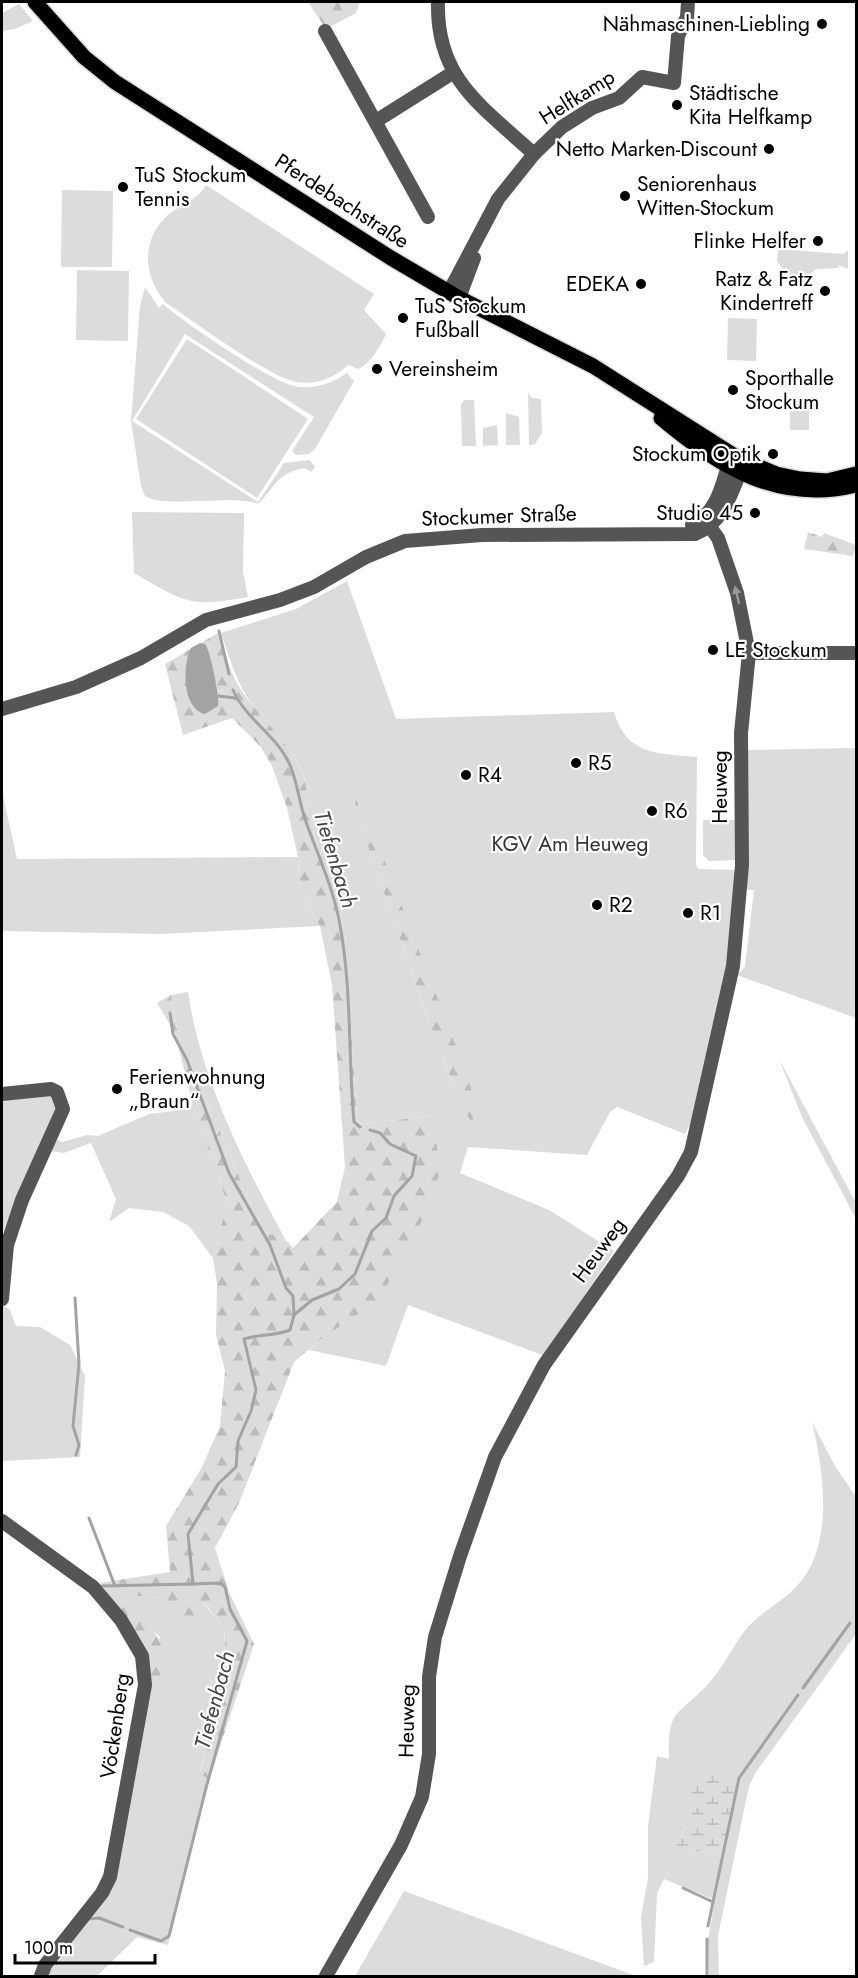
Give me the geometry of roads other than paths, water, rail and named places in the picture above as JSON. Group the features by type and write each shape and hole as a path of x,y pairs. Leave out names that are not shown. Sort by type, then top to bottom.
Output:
{"main road":[{"name":"Pferdebachstraße","path":"36,2 84,57 115,82 391,258 454,295 593,366 649,404 662,409 736,465 780,487 806,492 856,485"},
{"name":"Pferdebachstraße","path":"736,465 800,479 827,481 856,474"}],"street":[{"path":"438,2 439,38 454,72 476,103 534,154"},
{"name":"Helfkamp","path":"454,295 466,257 474,250 498,200 534,154 562,127 592,108 619,98 642,77 674,83 678,36 687,17 688,2"},
{"path":"325,31 428,217"},
{"path":"376,121 454,72"},
{"path":"704,524 726,507 736,465"},
{"name":"Stockumer Straße","path":"2,709 76,687 141,658 206,620 280,600 314,587 366,557 405,540 482,535 695,534 704,524"},
{"name":"Heuweg","path":"326,1977 401,1845 422,1797 429,1754 429,1677 435,1637 460,1556 495,1457 544,1365 678,1176 691,1152 723,1013 737,930 742,865 741,733 749,653 737,593 718,538 704,524"},
{"path":"749,653 856,653"},
{"path":"2,1094 51,1089 57,1092 63,1109 22,1200 7,1245 2,1299"},
{"name":"Vöckenberg","path":"2,1521 93,1587 134,1638 145,1670 134,1752 110,1877 102,1893 45,1965 41,1977"}],"waterway":[{"name":"Tiefenbach","path":"219,631 229,674"},
{"name":"Tiefenbach","path":"233,690 239,701 277,745 290,765 304,815 334,899 344,949 354,1122 360,1127"},
{"path":"218,696 236,698"},
{"path":"170,1013 173,1034 187,1060 229,1173 270,1245 286,1288 293,1296 294,1315"},
{"name":"Tiefenbach","path":"130,1930 161,1941 169,1936 206,1788 247,1641 230,1609 225,1587 220,1583 193,1584 188,1534 218,1484 236,1467 238,1441 251,1411 256,1390 244,1339 290,1330 294,1315 312,1300 339,1289 355,1274 372,1231 386,1218 394,1196 412,1176 416,1156 390,1144 380,1133 370,1130"},
{"path":"75,1298 79,1364 73,1426 79,1445 76,1455"},
{"path":"89,1518 115,1586"},
{"path":"102,1586 193,1584"},
{"path":"803,1688 850,1623"},
{"path":"708,1926 739,1778 798,1695"},
{"path":"683,1888 713,1902"},
{"name":"Tiefenbach","path":"88,1919 99,1918 123,1927"},
{"path":"707,1939 707,1976"}],"place":[{"name":"Nähmaschinen-Liebling","path":"822,24"},
{"name":"Städtische Kita Helfkamp","path":"677,105"},
{"name":"Netto Marken-Discount","path":"769,149"},
{"name":"TuS Stockum Tennis","path":"123,187"},
{"name":"Seniorenhaus Witten-Stockum","path":"625,196"},
{"name":"Flinke Helfer","path":"818,241"},
{"name":"EDEKA","path":"641,284"},
{"name":"Ratz & Fatz Kindertreff","path":"825,291"},
{"name":"TuS Stockum Fußball","path":"403,318"},
{"name":"Vereinsheim","path":"377,369"},
{"name":"Sporthalle Stockum","path":"733,390"},
{"name":"Stockum Optik","path":"773,454"},
{"name":"Studio 45","path":"755,513"},
{"name":"LE Stockum","path":"713,650"},
{"name":"R5","path":"576,763"},
{"name":"R4","path":"466,775"},
{"name":"R6","path":"652,811"},
{"name":"R2","path":"597,905"},
{"name":"R1","path":"688,913"},
{"name":"Ferienwohnung „Braun“","path":"117,1089"}],"park label":[{"name":"KGV Am Heuweg","path":"570,844"}]}
